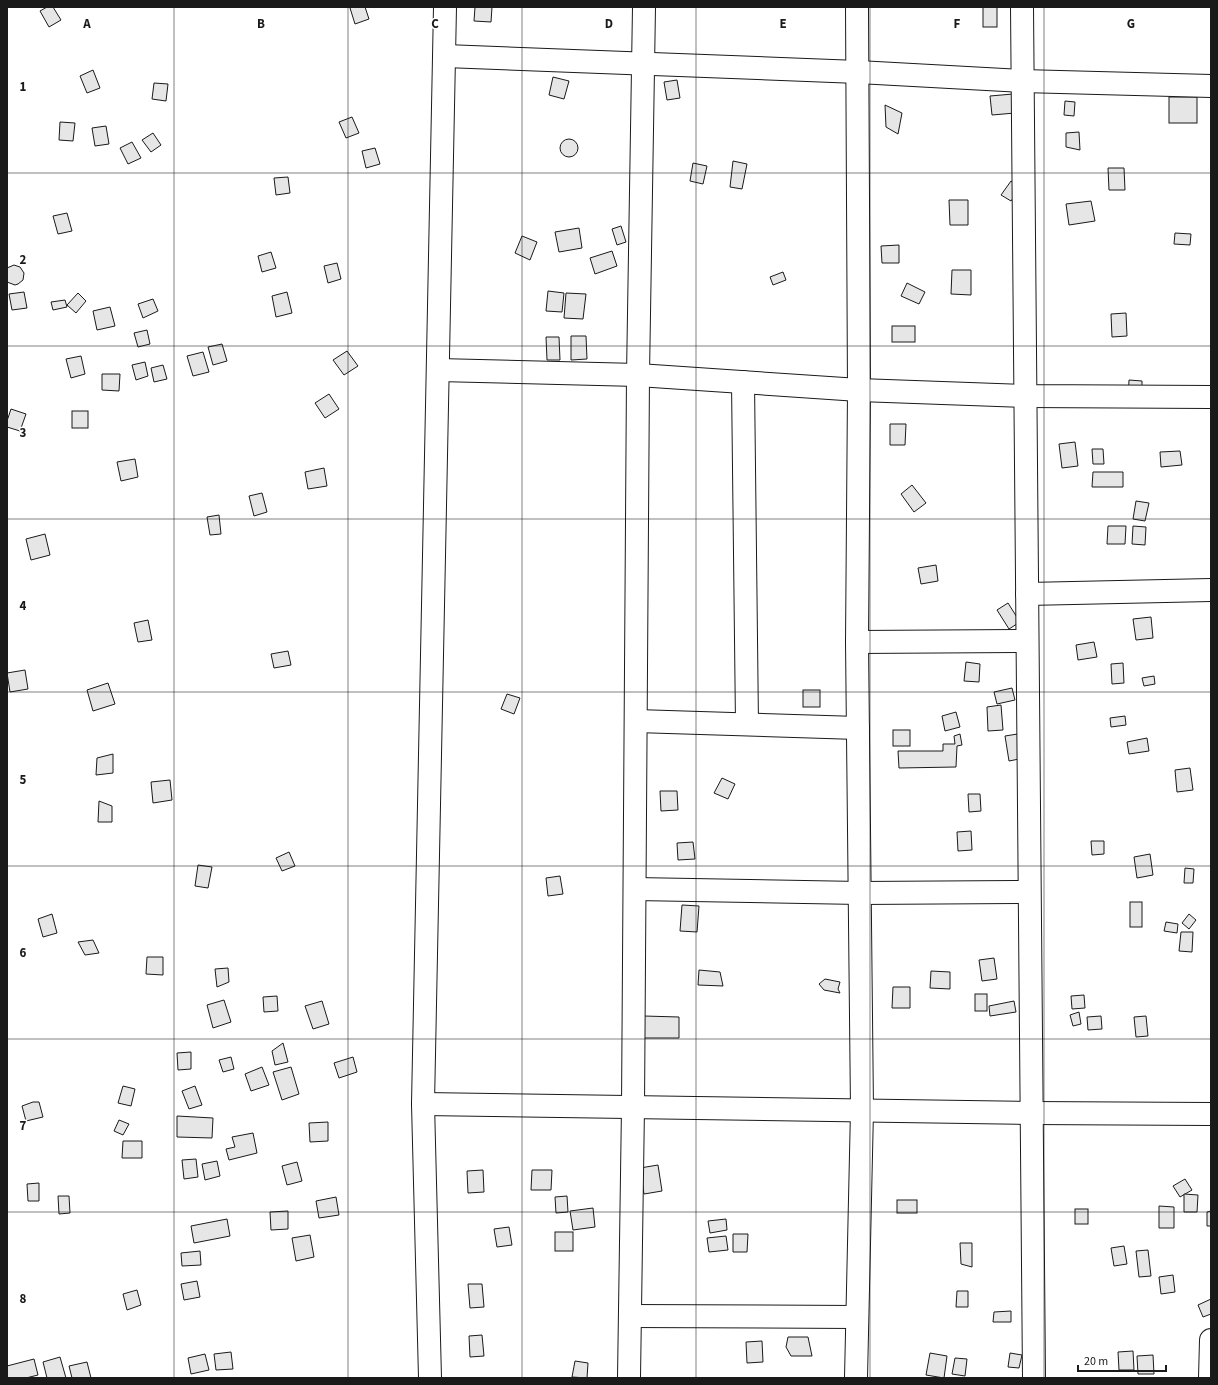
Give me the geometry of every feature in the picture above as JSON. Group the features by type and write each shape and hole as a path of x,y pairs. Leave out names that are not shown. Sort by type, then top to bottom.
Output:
{"street":[{"path":"430,1378 423,1104 445,7"},
{"path":"628,1378 633,1107 638,375 644,7"},
{"path":"856,1378 862,1110 857,642 859,390 858,7"},
{"path":"1022,7 1034,1378"},
{"path":"445,56 858,72 1022,81 1211,86"},
{"path":"438,370 638,375 859,390 1025,396 1211,397"},
{"path":"743,382 747,724"},
{"path":"1027,594 1211,590"},
{"path":"857,642 1027,642"},
{"path":"636,721 858,728"},
{"path":"635,889 860,893 1029,892"},
{"path":"423,1104 1031,1113 1211,1114"},
{"path":"630,1316 857,1318"},
{"path":"1210,1378 1211,1340"}],"building":[{"path":"47,7 53,7 61,20 49,27 40,11"},
{"path":"365,7 369,19 355,24 350,8"},
{"path":"475,7 492,7 491,22 474,21"},
{"path":"983,7 997,7 997,27 983,27"},
{"path":"93,70 100,88 87,93 80,76"},
{"path":"553,77 569,81 564,99 549,95"},
{"path":"677,80 680,98 667,100 664,82"},
{"path":"154,83 168,84 166,101 152,99"},
{"path":"1013,94 1015,113 992,115 990,96"},
{"path":"1169,97 1197,97 1197,123 1169,123"},
{"path":"1065,101 1075,102 1074,116 1064,115"},
{"path":"885,105 902,113 898,134 886,127"},
{"path":"352,117 359,133 346,138 339,122"},
{"path":"60,122 75,123 73,141 59,140"},
{"path":"106,126 109,144 95,146 92,128"},
{"path":"1079,132 1080,150 1066,147 1066,133"},
{"path":"153,133 161,145 151,152 142,140"},
{"path":"569,139 575,142 578,148 575,154 569,157 563,154 560,148 563,142"},
{"path":"132,142 141,158 128,164 120,148"},
{"path":"375,148 380,164 366,168 362,151"},
{"path":"733,161 747,164 742,189 730,187"},
{"path":"693,163 707,166 703,184 690,181"},
{"path":"1108,168 1124,168 1125,190 1109,190"},
{"path":"288,177 290,193 276,195 274,178"},
{"path":"1011,181 1020,188 1011,201 1001,195"},
{"path":"949,200 968,200 968,225 950,225"},
{"path":"1091,201 1095,221 1069,225 1066,204"},
{"path":"67,213 72,231 58,234 53,216"},
{"path":"621,226 626,242 617,245 612,229"},
{"path":"579,228 582,248 559,252 555,232"},
{"path":"1175,233 1191,234 1190,245 1174,244"},
{"path":"522,236 537,242 530,260 515,253"},
{"path":"899,245 899,263 882,263 881,246"},
{"path":"612,251 617,266 595,274 590,258"},
{"path":"271,252 276,268 262,272 258,256"},
{"path":"337,263 341,279 328,283 324,266"},
{"path":"14,265 20,267 24,273 23,280 15,285 7,282 7,268"},
{"path":"952,270 971,270 971,295 951,294"},
{"path":"783,272 786,280 773,285 770,277"},
{"path":"907,283 925,292 919,304 901,296"},
{"path":"548,291 564,293 562,312 546,311"},
{"path":"24,292 27,308 12,310 9,294"},
{"path":"287,292 292,313 276,317 272,296"},
{"path":"78,293 86,301 76,313 67,305"},
{"path":"566,293 586,294 583,319 564,318"},
{"path":"153,299 158,311 143,318 138,304"},
{"path":"65,300 67,307 53,310 51,302"},
{"path":"110,307 115,326 97,330 93,311"},
{"path":"1126,313 1127,336 1112,337 1111,314"},
{"path":"892,326 915,326 915,342 892,342"},
{"path":"147,330 150,344 138,347 134,333"},
{"path":"571,336 586,336 587,359 571,360"},
{"path":"546,337 559,337 560,360 547,360"},
{"path":"222,344 227,361 213,365 208,347"},
{"path":"347,351 358,366 344,375 333,360"},
{"path":"203,352 209,372 193,376 187,356"},
{"path":"81,356 85,374 71,378 66,359"},
{"path":"145,362 148,376 136,380 132,365"},
{"path":"163,365 167,379 154,382 151,368"},
{"path":"102,374 120,374 119,391 102,390"},
{"path":"1129,380 1142,381 1142,402 1128,402"},
{"path":"329,394 339,409 325,418 315,403"},
{"path":"11,409 26,414 20,431 7,427 7,421"},
{"path":"72,411 88,411 88,428 72,428"},
{"path":"890,424 906,424 905,445 890,445"},
{"path":"1075,442 1078,466 1062,468 1059,444"},
{"path":"1092,449 1103,449 1104,464 1093,464"},
{"path":"1180,451 1182,465 1161,467 1160,452"},
{"path":"135,459 138,477 121,481 117,462"},
{"path":"324,468 327,486 308,489 305,472"},
{"path":"1093,472 1123,472 1123,487 1092,487"},
{"path":"912,485 926,503 914,512 901,494"},
{"path":"262,493 267,512 254,516 249,496"},
{"path":"1136,501 1149,503 1145,521 1133,519"},
{"path":"219,515 221,534 210,535 207,517"},
{"path":"1108,526 1126,526 1125,544 1107,544"},
{"path":"1133,526 1146,527 1145,545 1132,544"},
{"path":"45,534 50,555 31,560 26,539"},
{"path":"936,565 938,581 921,584 918,568"},
{"path":"1008,603 1020,622 1009,629 997,610"},
{"path":"1151,617 1153,638 1136,640 1133,619"},
{"path":"148,620 152,640 138,642 134,623"},
{"path":"1094,642 1097,657 1078,660 1076,645"},
{"path":"288,651 291,665 274,668 271,654"},
{"path":"966,662 980,664 979,682 964,681"},
{"path":"1123,663 1124,683 1112,684 1111,664"},
{"path":"25,670 28,689 10,692 7,673"},
{"path":"1154,676 1155,684 1144,686 1142,678"},
{"path":"108,683 115,704 93,711 87,690"},
{"path":"1012,688 1015,700 997,704 994,692"},
{"path":"803,690 820,690 820,707 803,707"},
{"path":"507,694 520,698 514,714 501,709"},
{"path":"1001,705 1003,730 988,731 987,707"},
{"path":"956,712 960,727 945,731 942,716"},
{"path":"1125,716 1126,725 1111,727 1110,718"},
{"path":"893,730 910,730 910,746 893,746"},
{"path":"1024,733 1029,757 1009,761 1005,736"},
{"path":"960,734 962,745 957,746 956,767 899,768 898,751 943,751 943,744 955,744 954,736"},
{"path":"1147,738 1149,751 1129,754 1127,742"},
{"path":"113,754 113,773 96,775 97,758"},
{"path":"1190,768 1193,790 1177,792 1175,770"},
{"path":"722,778 735,784 728,799 714,793"},
{"path":"170,780 172,800 153,803 151,782"},
{"path":"660,791 677,791 678,810 661,811"},
{"path":"968,794 980,794 981,811 969,812"},
{"path":"99,801 112,806 112,822 98,822"},
{"path":"971,831 972,850 958,851 957,832"},
{"path":"1091,841 1104,841 1104,854 1092,855"},
{"path":"693,842 695,859 678,860 677,843"},
{"path":"289,852 295,866 282,871 276,858"},
{"path":"1150,854 1153,875 1137,878 1134,857"},
{"path":"198,865 212,867 208,888 195,886"},
{"path":"1185,868 1194,869 1193,883 1184,883"},
{"path":"560,876 563,894 548,896 546,878"},
{"path":"1130,902 1142,902 1142,927 1130,927"},
{"path":"682,905 699,906 697,932 680,931"},
{"path":"52,914 57,933 43,937 38,919"},
{"path":"1189,914 1196,920 1189,929 1182,923"},
{"path":"1166,922 1178,924 1177,933 1164,931"},
{"path":"1181,932 1193,932 1192,952 1179,951"},
{"path":"93,940 99,953 85,955 78,942"},
{"path":"147,957 163,957 163,975 146,974"},
{"path":"994,958 997,979 982,981 979,960"},
{"path":"228,968 229,982 217,987 215,969"},
{"path":"699,970 720,972 723,986 698,985"},
{"path":"931,971 950,972 950,989 930,988"},
{"path":"825,979 840,982 838,989 840,993 824,990 819,984"},
{"path":"893,987 910,987 910,1008 892,1008"},
{"path":"975,994 987,994 987,1011 975,1011"},
{"path":"1084,995 1085,1008 1072,1009 1071,996"},
{"path":"277,996 278,1011 264,1012 263,997"},
{"path":"224,1000 231,1022 213,1028 207,1005"},
{"path":"322,1001 329,1024 313,1029 305,1006"},
{"path":"1014,1001 1016,1012 990,1016 989,1006"},
{"path":"1079,1012 1081,1024 1073,1026 1070,1015"},
{"path":"644,1016 679,1017 679,1038 644,1038"},
{"path":"1101,1016 1102,1029 1088,1030 1087,1017"},
{"path":"1146,1016 1148,1036 1136,1037 1134,1017"},
{"path":"283,1043 288,1062 275,1065 272,1051"},
{"path":"191,1052 191,1069 178,1070 177,1053"},
{"path":"231,1057 234,1069 223,1072 219,1060"},
{"path":"353,1057 357,1072 339,1078 334,1063"},
{"path":"262,1067 269,1085 251,1091 245,1074"},
{"path":"291,1067 299,1094 282,1100 273,1072"},
{"path":"123,1086 135,1089 131,1106 118,1103"},
{"path":"195,1086 202,1105 189,1109 182,1091"},
{"path":"33,1102 39,1102 43,1117 26,1121 22,1106"},
{"path":"177,1116 213,1118 212,1138 177,1137"},
{"path":"119,1120 129,1124 123,1135 114,1131"},
{"path":"328,1122 328,1141 310,1142 309,1123"},
{"path":"253,1133 257,1153 229,1160 226,1149 235,1147 232,1137"},
{"path":"123,1141 142,1141 142,1158 122,1158"},
{"path":"196,1159 198,1177 184,1179 182,1160"},
{"path":"217,1161 220,1176 205,1180 202,1164"},
{"path":"297,1162 302,1181 287,1185 282,1166"},
{"path":"658,1165 662,1191 644,1194 640,1168"},
{"path":"483,1170 484,1192 468,1193 467,1171"},
{"path":"532,1170 552,1170 551,1190 531,1190"},
{"path":"1185,1179 1192,1190 1180,1197 1173,1186"},
{"path":"39,1183 39,1201 28,1201 27,1184"},
{"path":"1184,1194 1198,1195 1197,1212 1184,1212"},
{"path":"58,1196 69,1196 70,1213 59,1214"},
{"path":"567,1196 568,1212 556,1213 555,1197"},
{"path":"336,1197 339,1215 319,1218 316,1201"},
{"path":"897,1200 917,1200 917,1213 897,1213"},
{"path":"1159,1206 1174,1207 1174,1228 1159,1228"},
{"path":"593,1208 595,1227 573,1230 570,1211"},
{"path":"1075,1209 1088,1209 1088,1224 1075,1224"},
{"path":"288,1211 288,1229 271,1230 270,1212"},
{"path":"1211,1211 1211,1226 1207,1226 1207,1212"},
{"path":"227,1219 230,1236 194,1243 191,1226"},
{"path":"726,1219 727,1230 710,1233 708,1221"},
{"path":"509,1227 512,1245 497,1247 494,1229"},
{"path":"555,1232 573,1232 573,1251 555,1251"},
{"path":"733,1234 748,1234 747,1252 733,1252"},
{"path":"310,1235 314,1257 296,1261 292,1238"},
{"path":"726,1236 728,1250 709,1252 707,1238"},
{"path":"960,1243 972,1243 972,1267 961,1264"},
{"path":"1124,1246 1127,1264 1114,1266 1111,1248"},
{"path":"1148,1250 1151,1276 1139,1277 1136,1251"},
{"path":"200,1251 201,1265 182,1266 181,1253"},
{"path":"1173,1275 1175,1292 1161,1294 1159,1277"},
{"path":"197,1281 200,1297 184,1300 181,1284"},
{"path":"468,1284 482,1284 484,1307 470,1308"},
{"path":"137,1290 141,1305 127,1310 123,1294"},
{"path":"957,1291 968,1291 968,1307 956,1307"},
{"path":"1211,1299 1211,1314 1203,1317 1198,1305"},
{"path":"1011,1311 1011,1322 993,1322 994,1312"},
{"path":"482,1335 484,1356 470,1357 469,1336"},
{"path":"788,1337 808,1337 812,1356 791,1356 786,1347"},
{"path":"762,1341 763,1362 747,1363 746,1342"},
{"path":"1133,1351 1134,1370 1119,1370 1118,1352"},
{"path":"231,1352 233,1369 216,1370 214,1354"},
{"path":"930,1353 947,1356 944,1378 926,1375"},
{"path":"1010,1353 1022,1355 1019,1368 1008,1367"},
{"path":"205,1354 209,1370 191,1374 188,1358"},
{"path":"1153,1355 1154,1374 1138,1374 1137,1356"},
{"path":"60,1357 66,1378 47,1378 43,1362"},
{"path":"955,1358 967,1359 965,1376 952,1374"},
{"path":"34,1359 38,1375 26,1378 7,1378 7,1366"},
{"path":"575,1361 588,1363 587,1378 572,1377"},
{"path":"87,1362 91,1378 72,1378 69,1366"}]}
